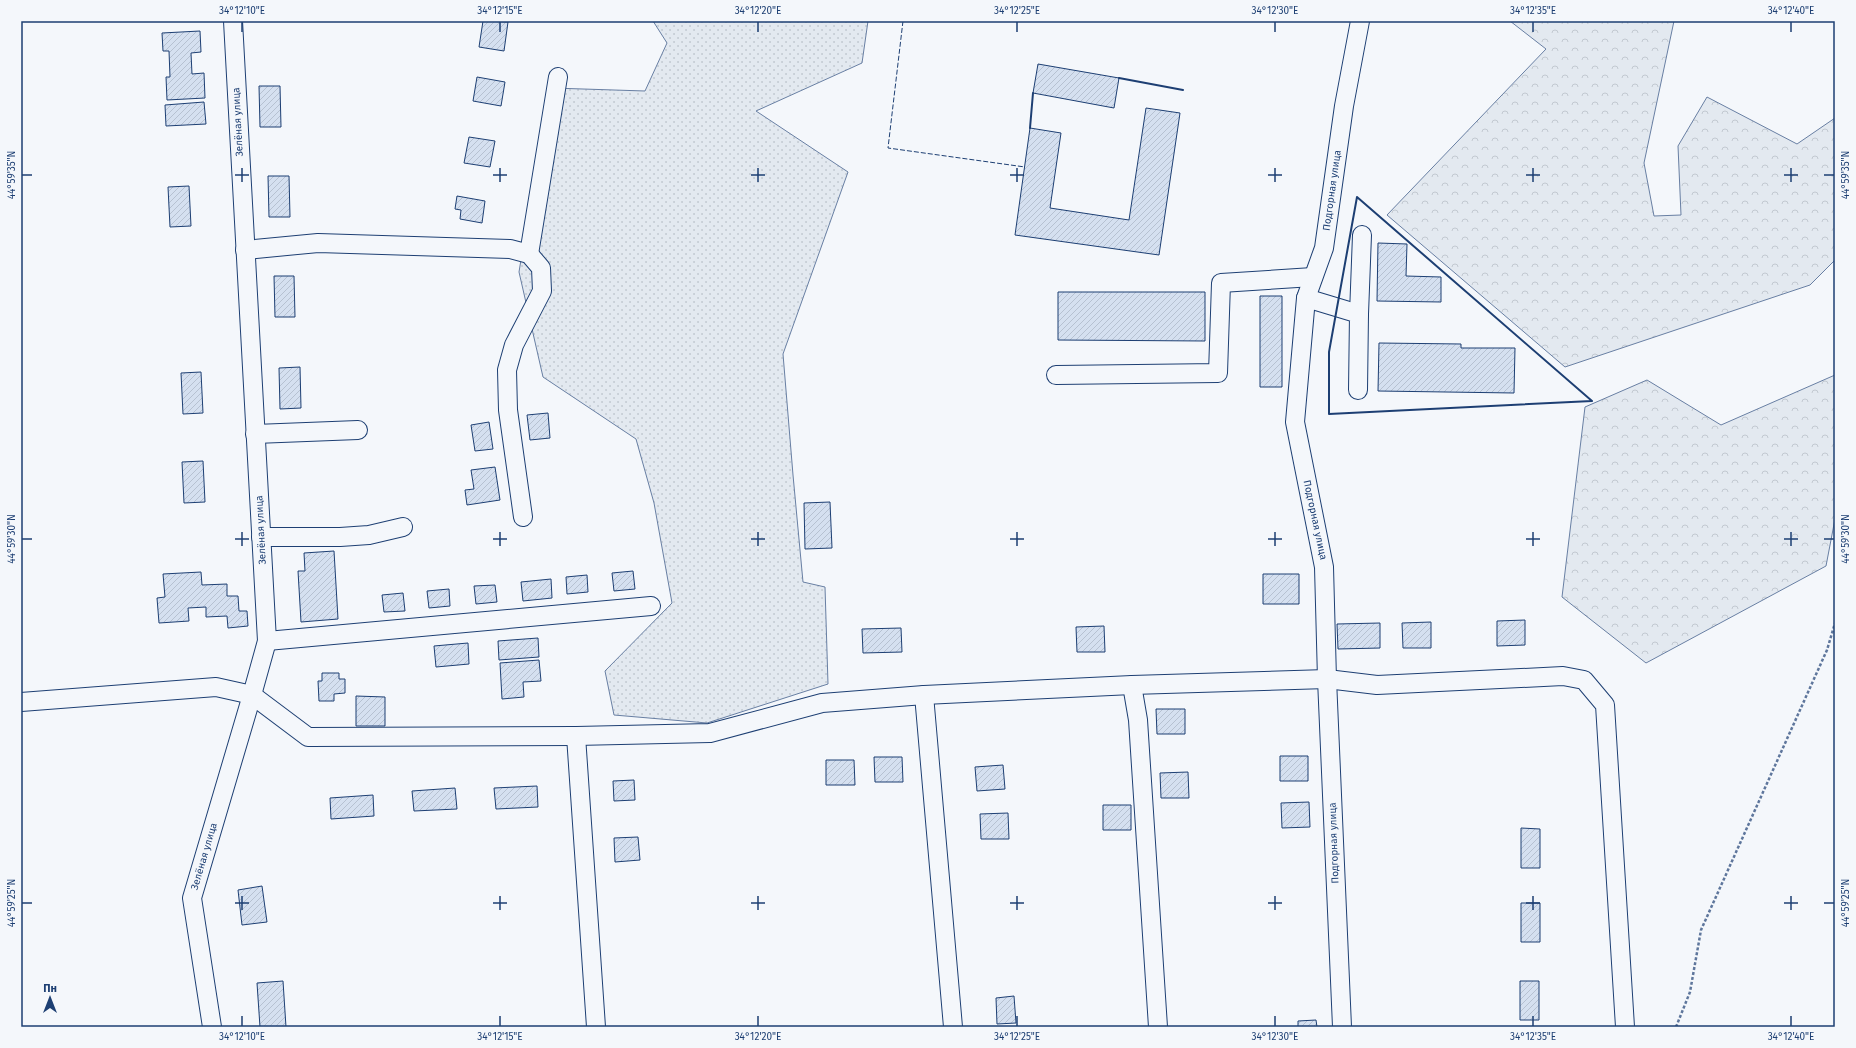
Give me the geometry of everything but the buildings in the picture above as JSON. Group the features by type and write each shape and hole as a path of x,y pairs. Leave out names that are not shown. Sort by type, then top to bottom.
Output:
{"street":[{"name":"Зелёная улица","path":"212,1027 192,898 267,641 233,21"},
{"name":"Подгорная улица","path":"1342,1027 1327,679 1324,567 1295,422 1306,298 1324,248 1344,106 1360,21"},
{"path":"529,254 558,77"},
{"path":"1358,390 1362,235"},
{"path":"245,250 318,243 510,249 529,254 541,268 542,291 514,345 507,370 508,410 523,517"},
{"path":"1056,375 1218,373 1221,283 1313,278"},
{"path":"1306,298 1359,314"},
{"path":"255,434 358,430"},
{"path":"261,537 340,537 403,528"},
{"path":"267,641 652,606"},
{"path":"21,702 216,687 252,695 308,737 576,736 710,733 822,703 924,695 1327,679 1377,685 1563,676 1584,680 1605,705 1625,1027"},
{"path":"1132,686 1138,720 1158,1027"},
{"path":"924,695 953,1027"},
{"path":"576,736 596,1027"}],"path":[{"path":"1676,1027 1690,992 1701,930 1828,650 1835,622"}],"green space":[{"path":"653,21 868,21 862,63 756,111 848,172 783,354 803,582 825,587 828,684 707,723 614,715 605,671 672,603 654,503 636,439 543,377 519,272 541,137 552,88 645,91 667,43"},
{"path":"1510,21 1674,21 1644,163 1654,216 1681,215 1678,146 1707,97 1797,144 1835,118 1835,260 1810,285 1565,367 1387,215 1546,49"},
{"path":"1835,375 1835,519 1826,566 1646,663 1562,597 1585,407 1647,380 1721,425"}],"fence":[{"path":"903,21 888,148 1025,167"}],"wall":[{"path":"1119,78 1183,90"},
{"path":"1030,128 1033,93"},
{"path":"1357,197 1592,401 1329,414 1329,352 1357,197"}]}
